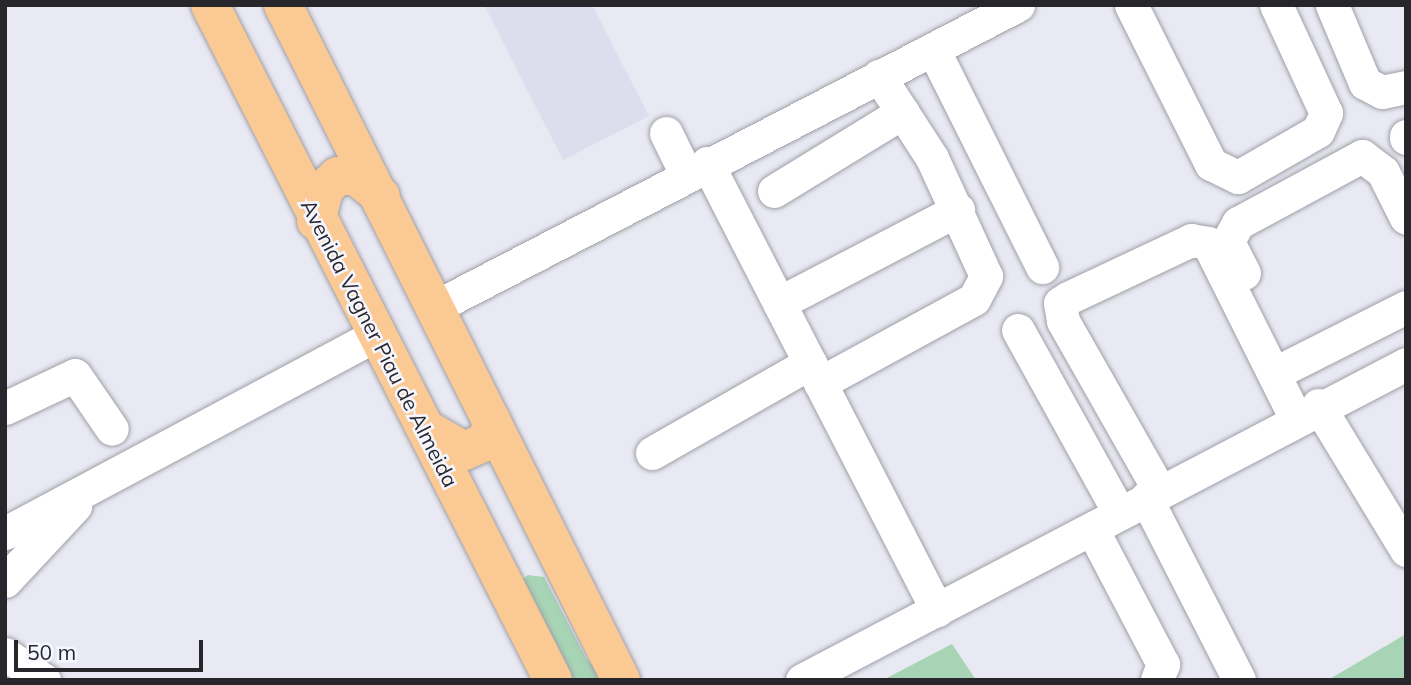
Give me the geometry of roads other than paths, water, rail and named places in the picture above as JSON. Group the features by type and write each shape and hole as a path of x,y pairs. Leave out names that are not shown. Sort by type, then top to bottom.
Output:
{"main road":[{"name":"Avenida Vagner Piau de Almeida","path":"210,5 316,220 428,430 510,603 553,680"},
{"path":"283,5 381,196 433,308 492,422 565,575 621,680"},
{"path":"316,220 325,188 338,176 356,176 381,196"},
{"path":"428,430 464,451 487,441 492,422"},
{"path":"510,603 516,568 529,560 544,560 565,575"}],"street":[{"path":"433,308 696,169 1018,5"},
{"path":"1131,5 1211,164 1238,177 1318,131 1326,113 1276,5"},
{"path":"1332,5 1365,83 1382,92 1406,87"},
{"path":"933,48 1042,267"},
{"path":"652,453 981,292 985,269 958,210 903,112 878,76"},
{"path":"774,191 903,112"},
{"path":"666,133 696,169 779,303 937,610"},
{"path":"1308,411 1228,241 1233,229 1362,156 1383,172 1406,218"},
{"path":"779,303 958,210"},
{"path":"1157,680 1163,664 1129,507 1063,321 1060,303 1068,298 1191,240 1208,243 1308,411 1406,550"},
{"path":"1289,366 1406,307"},
{"path":"1018,330 1239,680"},
{"path":"5,533 87,492 376,335"},
{"path":"802,680 1308,411 1406,364"},
{"path":"5,408 75,375 112,429"},
{"path":"5,581 87,492"},
{"path":"5,654 44,680"}]}
